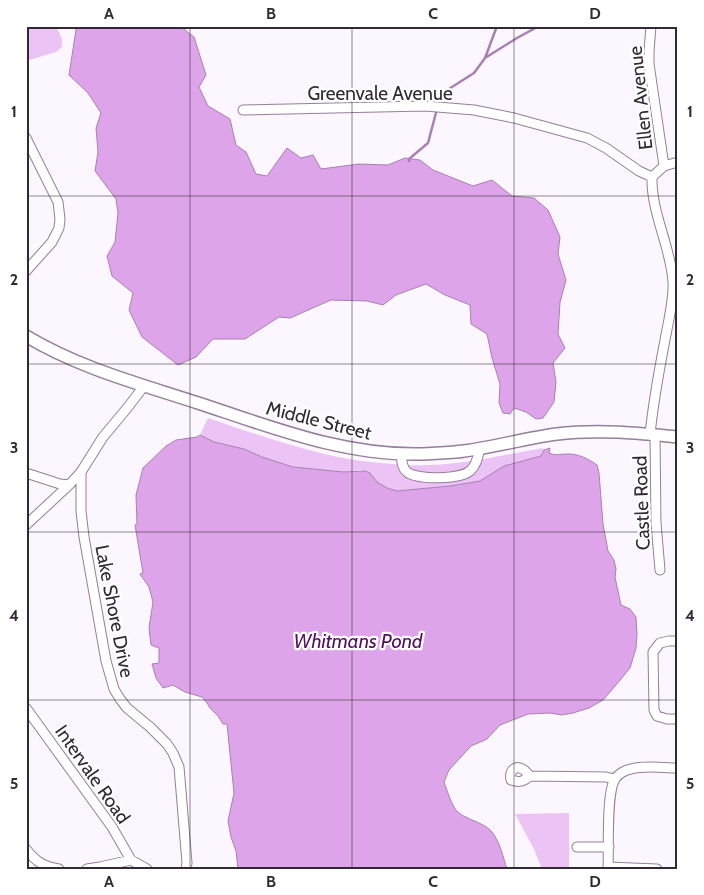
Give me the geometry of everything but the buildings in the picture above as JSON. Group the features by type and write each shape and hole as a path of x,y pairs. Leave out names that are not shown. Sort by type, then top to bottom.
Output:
{"main road":[{"name":"Middle Street","path":"26,336 106,373 279,430 336,446 401,454 420,454 463,452 539,437 576,432 609,432 678,437"}],"street":[{"name":"Ellen Avenue","path":"651,26 649,64 664,166"},
{"name":"Greenvale Avenue","path":"243,110 437,106 488,113 587,138 606,148 639,171 652,177"},
{"path":"26,138 58,202 60,219 59,228 52,242 26,271"},
{"path":"652,177 664,166 678,162"},
{"name":"Castle Road","path":"652,177 653,194 670,258 674,284 670,315 654,396 653,435 656,523 660,570"},
{"path":"26,525 81,472 103,437 144,386"},
{"path":"401,454 402,465 405,471 410,474 439,478 455,477 464,475 472,470 478,460 480,448"},
{"name":"Lake Shore Drive","path":"81,472 81,511 84,537 110,678 114,689 127,708 160,736 177,760 181,776 186,869"},
{"path":"26,473 69,485"},
{"path":"678,641 660,642 654,652 654,710 657,716 667,719 678,719"},
{"name":"Intervale Road","path":"26,708 112,826 132,860"},
{"path":"657,869 608,868 610,797 614,780 622,772 642,768 678,768"},
{"path":"530,776 606,777 614,780"},
{"path":"577,847 609,847"},
{"path":"26,849 42,864 59,869"},
{"path":"87,869 132,860 147,869"}],"shaded area":[{"path":"26,26 56,26 62,39 62,47 56,52 26,61"},
{"path":"208,418 274,440 325,454 384,463 407,465 441,464 543,448 544,450 541,456 490,475 480,481 397,491 387,488 377,482 370,473 361,470 343,472 293,467 244,449 214,442 200,435"},
{"path":"569,813 569,869 542,869 534,849 515,814"}],"water":[{"path":"73,26 180,26 194,37 206,75 199,87 208,106 230,119 236,145 246,152 256,174 267,176 287,148 301,158 313,155 321,169 359,164 388,165 405,158 420,160 433,170 473,186 492,180 512,196 534,198 548,210 560,237 558,254 566,280 560,302 558,334 565,348 553,363 556,382 554,402 543,418 536,419 526,412 514,408 510,414 503,413 499,403 500,384 487,334 471,324 470,305 445,295 426,284 396,295 383,305 367,301 331,300 290,318 279,317 245,339 213,339 196,357 178,365 142,337 129,310 133,293 112,276 107,256 115,242 118,213 116,199 95,171 98,152 96,128 101,113 88,93 69,75 76,30"},
{"name":"Whitmans Pond","path":"200,435 214,442 244,449 293,467 343,472 365,471 370,473 377,482 397,491 480,481 504,466 541,456 544,450 550,448 549,453 551,454 579,455 597,465 603,524 608,551 614,560 616,569 615,577 621,605 630,609 636,617 636,648 630,668 603,700 589,708 562,715 550,713 528,714 500,725 487,739 471,746 449,770 444,782 456,811 485,826 495,836 507,869 238,869 236,851 228,821 234,793 227,724 223,724 202,697 185,692 173,685 163,688 156,678 152,664 159,663 159,648 151,645 149,628 153,602 149,587 140,574 143,573 135,525 137,524 136,495 143,468 166,446 176,440"}],"waterway":[{"path":"485,58 497,26"},
{"path":"439,104 441,94 474,73 485,58 539,26"},
{"path":"409,161 428,143 437,109"}]}
